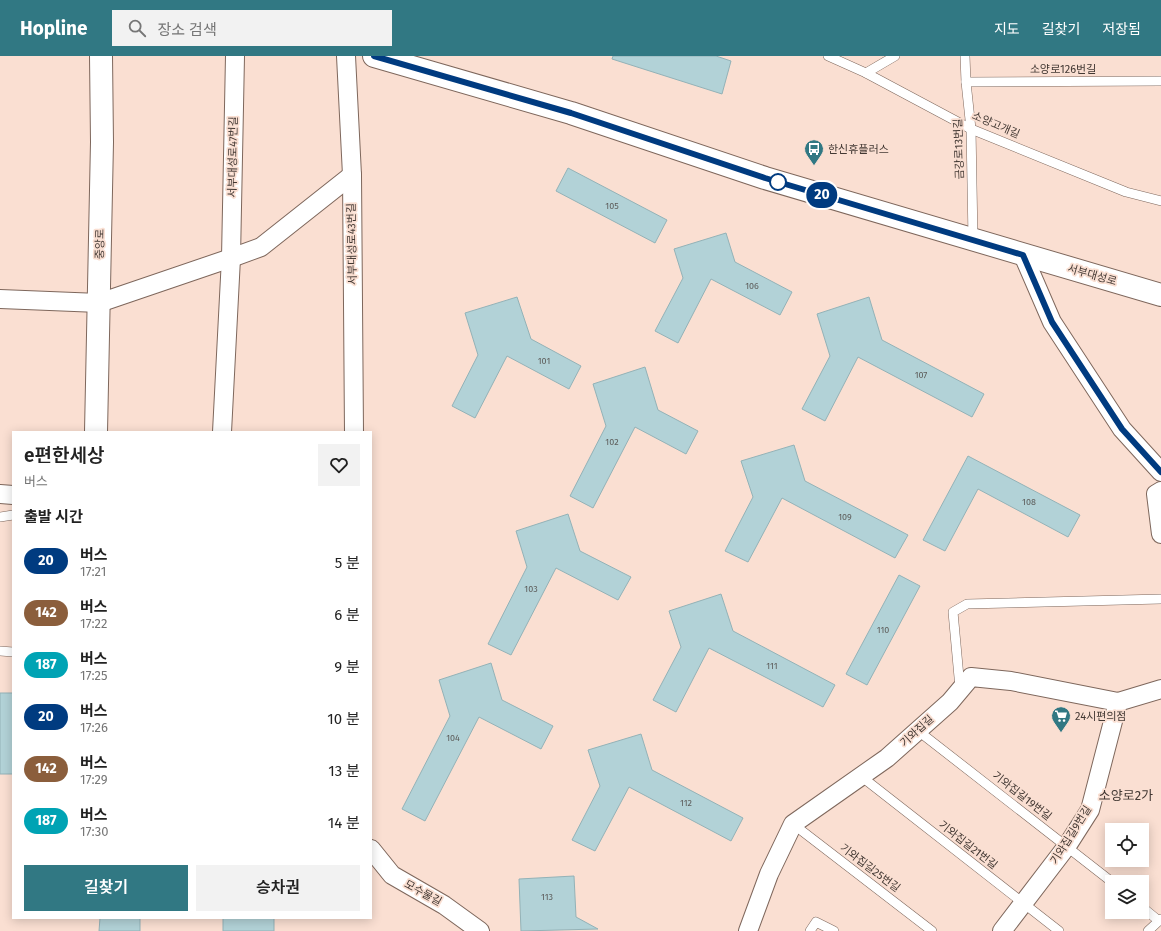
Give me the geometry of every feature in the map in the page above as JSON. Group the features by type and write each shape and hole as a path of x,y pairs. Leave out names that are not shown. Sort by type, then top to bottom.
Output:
{"street":[{"name":"중앙로","path":"96,431 102,142 101,56"},
{"name":"서부대성로47번길","path":"222,431 231,258 235,56"},
{"name":"서부대성로43번길","path":"346,56 352,176 354,431"},
{"name":"서부대성로","path":"374,56 571,113 765,178 973,241 1161,295"},
{"path":"0,300 99,303 231,258 260,247 352,176"},
{"path":"1023,255 1052,322 1122,429 1161,472"},
{"path":"1161,491 1156,494 1161,534"},
{"path":"0,494 12,496"},
{"name":"기와집길","path":"793,824 887,758 950,702 971,677 1011,681 1118,702 1161,689"},
{"name":"기와집길9번길","path":"1002,931 1067,846 1090,810 1118,702"},
{"path":"748,931 770,874 793,824"},
{"name":"모수물길","path":"372,850 392,875 444,904 480,931"}],"lane":[{"name":"소양고개길","path":"828,56 866,73 971,129 1126,192 1161,201"},
{"path":"866,73 894,56"},
{"name":"금강로13번길","path":"965,56 971,129 973,241"},
{"name":"소양로126번길","path":"966,82 1161,81"},
{"path":"0,517 12,515"},
{"path":"960,690 954,612 967,604 1161,599"},
{"path":"0,651 12,652"},
{"name":"기와집길19번길","path":"917,730 1105,876"},
{"name":"기와집길21번길","path":"862,776 1059,931"},
{"name":"기와집길25번길","path":"793,824 932,931"},
{"path":"1148,931 1160,920 1149,912"},
{"path":"810,931 816,922 834,931"}],"building":[{"path":"613,56 716,56 731,61 722,94 612,59"},
{"path":"568,168 667,220 655,243 556,191"},
{"path":"726,233 735,262 792,292 780,315 711,279 678,343 655,331 683,278 674,249"},
{"path":"517,297 531,339 581,366 569,389 507,356 475,418 452,406 478,355 465,313"},
{"path":"869,297 882,340 984,394 972,417 858,357 825,421 802,409 830,356 817,314"},
{"path":"645,367 658,410 698,431 686,454 635,427 593,508 570,496 606,426 593,384"},
{"path":"794,445 805,481 908,535 895,558 782,498 748,562 725,551 753,497 741,461"},
{"path":"968,456 1080,515 1068,537 978,489 945,551 923,540"},
{"path":"568,514 580,551 631,577 618,600 556,568 511,655 488,644 527,567 516,531"},
{"path":"899,575 920,586 867,685 846,674"},
{"path":"721,594 733,631 835,685 823,707 709,648 676,712 653,700 681,647 669,611"},
{"path":"491,663 502,700 553,726 541,749 479,717 425,821 402,809 450,716 439,680"},
{"path":"0,693 12,693 12,774 0,774"},
{"path":"641,734 652,770 743,818 731,841 629,787 595,851 572,840 600,786 588,750"},
{"path":"574,876 576,917 598,929 521,931 519,879"},
{"path":"100,919 140,919 140,931 99,931"},
{"path":"223,919 274,919 274,931 223,931"}],"bus line":[{"name":"20","path":"374,56 571,113 765,178 1023,255 1052,322 1122,429 1161,472"}],"place":[{"name":"한신휴플러스","path":"814,166"},
{"name":"24시편의점","path":"1061,733"}],"district":[{"name":"소양로2가","path":"1126,795"}]}
